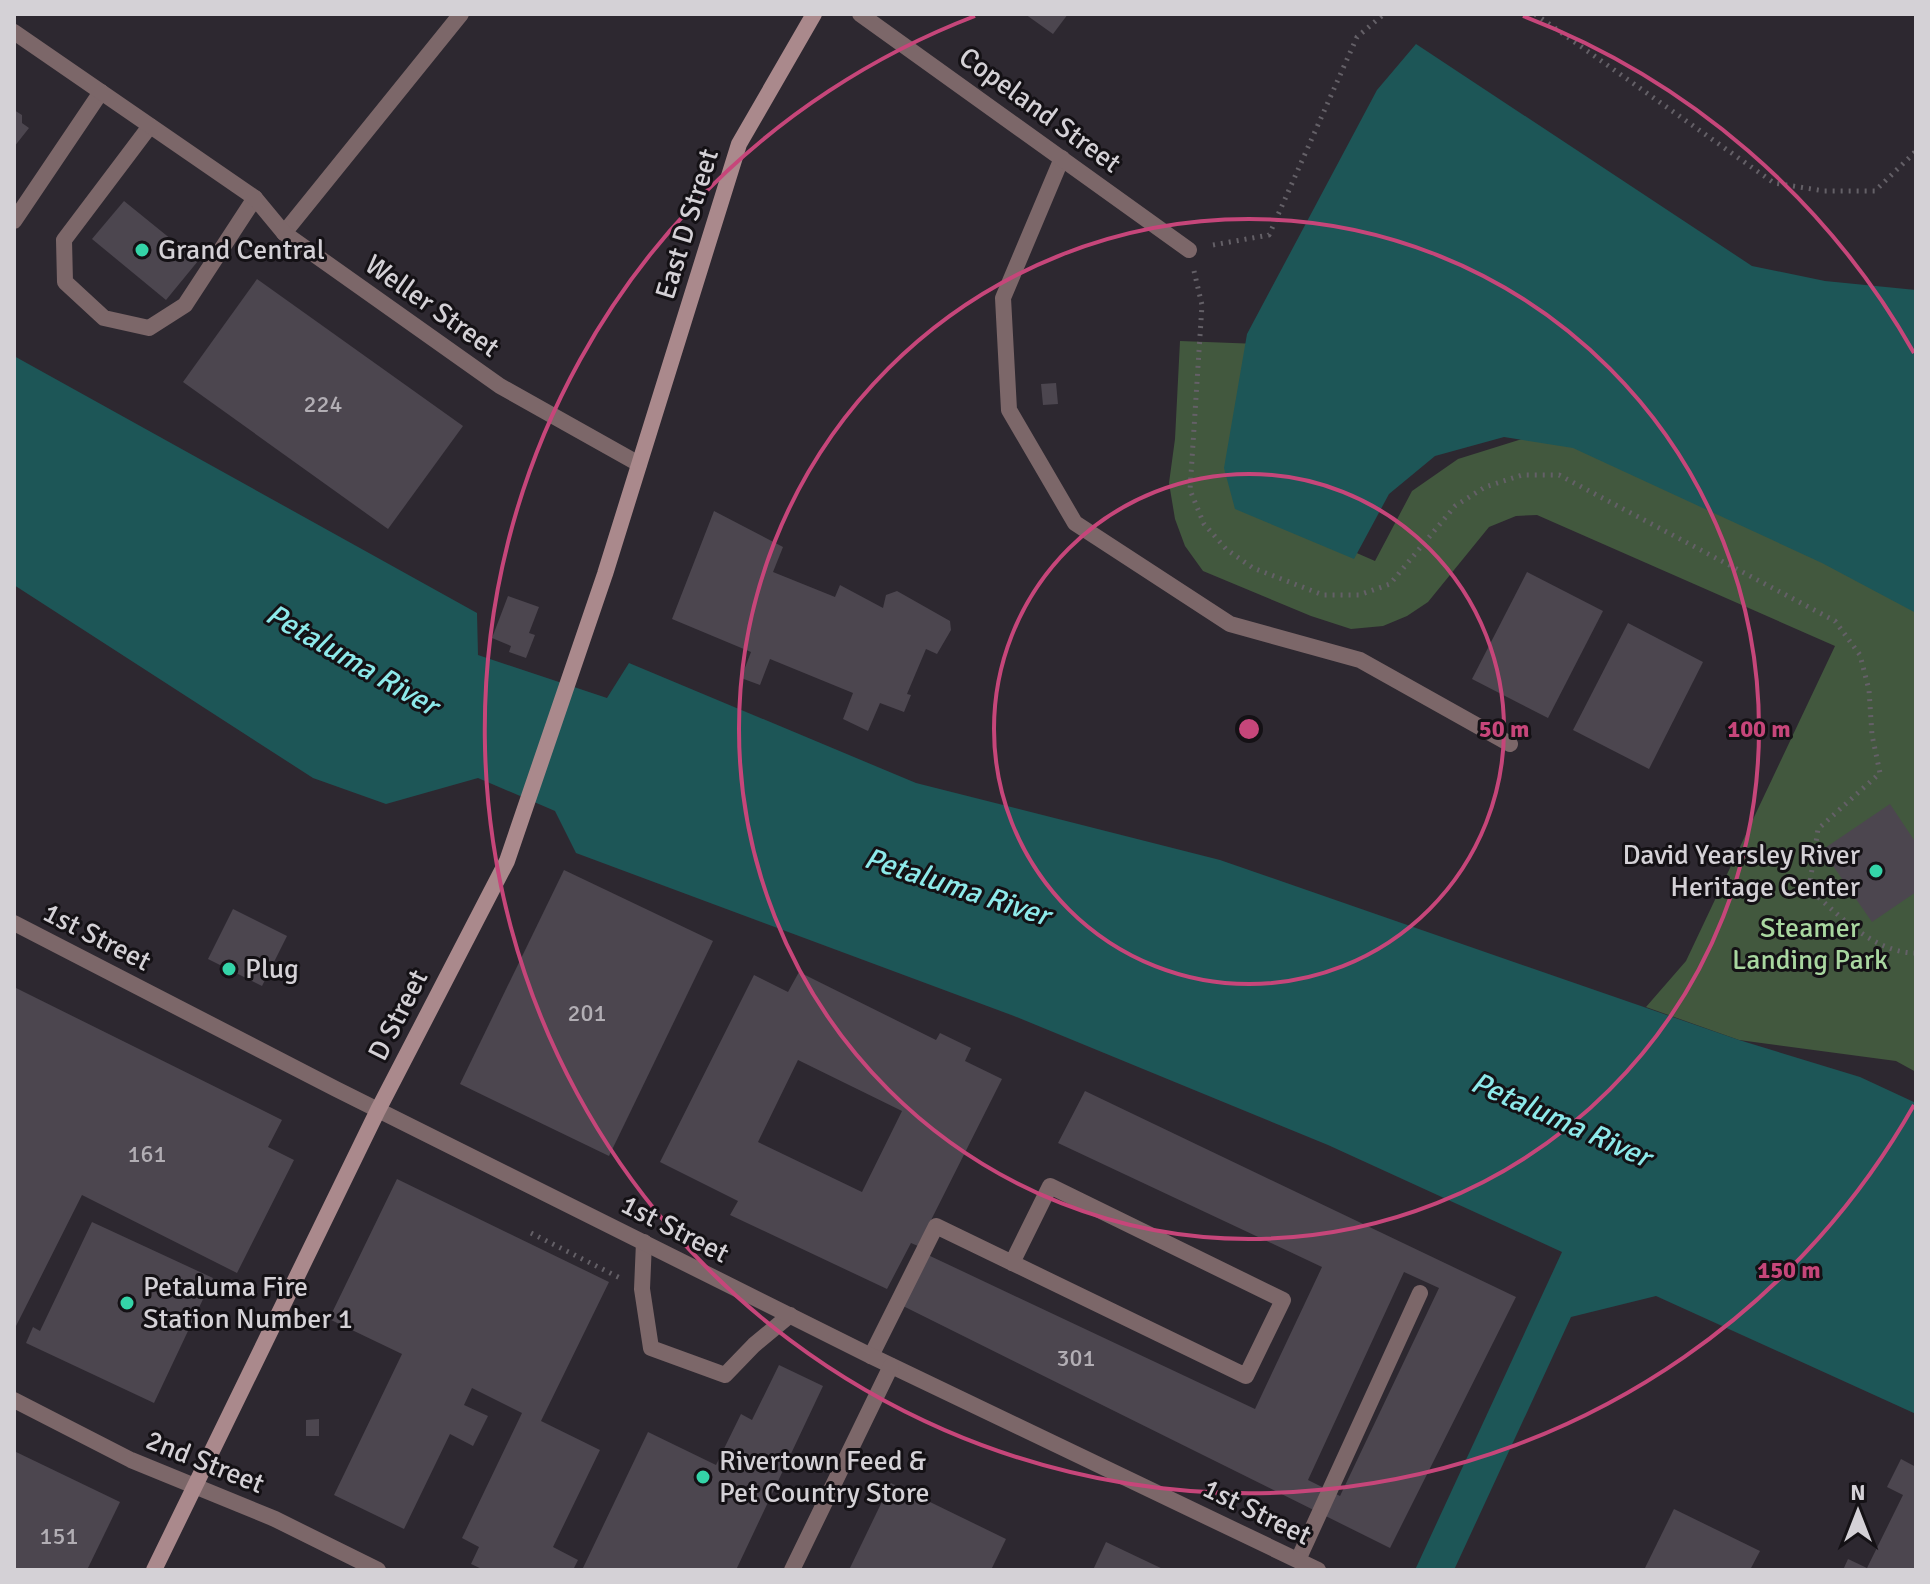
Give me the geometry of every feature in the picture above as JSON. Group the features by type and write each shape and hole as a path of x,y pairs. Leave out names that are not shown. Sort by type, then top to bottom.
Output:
{"street":[{"path":"284,233 461,14"},
{"name":"East D Street","path":"639,464 739,144 814,14"},
{"name":"Copeland Street","path":"860,14 1189,250"},
{"name":"Weller Street","path":"14,32 255,198 284,233 500,386 639,464"},
{"path":"14,221 101,92"},
{"path":"150,126 64,240 65,282 104,318 149,328 185,305 255,198"},
{"path":"1062,158 1003,298 1009,410 1075,523 1230,624 1360,660 1510,744"},
{"name":"D Street","path":"154,1570 378,1110 507,861 605,574 639,464"},
{"name":"1st Street","path":"14,923 378,1110 891,1366 1318,1570"},
{"path":"871,1356 936,1226 1012,1263 1246,1376 1283,1300 1050,1186 1012,1263"},
{"path":"644,1242 642,1289 651,1348 725,1375 790,1315"},
{"path":"1298,1560 1420,1293"},
{"path":"792,1570 891,1366"},
{"name":"2nd Street","path":"14,1400 131,1460 275,1519 378,1570"}],"path":[{"path":"1384,14 1357,37 1269,235 1189,250 1202,305 1190,490 1204,524 1226,549 1253,568 1323,595 1359,595 1390,584 1455,506 1485,487 1522,475 1559,475 1835,621 1860,655 1869,690 1872,735 1880,773 1818,829 1809,889 1856,930 1902,953 1916,953"},
{"path":"1535,14 1774,183 1824,191 1875,191 1916,151"},
{"path":"531,1233 642,1289"}],"green space":[{"name":"Steamer Landing Park","path":"1180,341 1259,344 1249,506 1375,561 1412,491 1458,459 1522,439 1588,449 1916,606 1916,1072 1896,1061 1739,1040 1646,1007 1686,961 1835,646 1537,515 1516,516 1489,527 1428,602 1407,616 1383,626 1351,629 1311,616 1203,571 1185,546 1175,519 1169,483 1175,439"}],"water":[{"path":"1416,44 1752,266 1825,281 1916,290 1916,613 1822,563 1573,448 1504,437 1435,456 1389,494 1354,559 1235,509 1224,468 1247,334 1377,90"},
{"name":"Petaluma River","path":"14,356 477,613 478,655 607,698 629,663 916,783 1220,860 1739,1040 1860,1077 1916,1103 1916,1414 1656,1296 1571,1317 1454,1570 1415,1570 1562,1252 1328,1145 1014,1016 576,853 555,811 478,778 386,804 313,778 14,585"}],"building":[{"path":"1025,14 1068,14 1053,34"},
{"path":"14,110 22,115 22,123 29,128 14,147"},
{"path":"124,201 198,261 166,300 92,239"},
{"path":"257,279 463,426 388,529 183,382"},
{"path":"1056,383 1058,404 1043,405 1041,384"},
{"path":"714,511 783,547 773,572 835,597 840,585 883,608 886,595 897,591 950,621 951,630 937,654 926,649 907,694 911,695 904,712 880,703 868,731 843,719 853,693 770,659 760,685 741,678 751,652 672,619"},
{"path":"1527,572 1603,611 1548,718 1472,679"},
{"path":"508,596 539,607 529,633 535,635 526,658 509,652 511,646 492,638"},
{"path":"1628,623 1703,662 1649,769 1573,730"},
{"name":"David Yearsley River Heritage Center","path":"1890,804 1916,843 1916,892 1872,922 1822,850"},
{"path":"564,870 713,941 609,1156 460,1084"},
{"path":"233,909 287,936 262,986 208,959"},
{"path":"799,972 936,1040 940,1033 971,1048 965,1061 1002,1079 918,1246 911,1243 887,1289 730,1215 738,1201 660,1162 754,975 788,992","holes":["798,1060 902,1111 862,1192 758,1142"]},
{"path":"14,987 282,1120 268,1147 294,1160 237,1273 82,1195 14,1330"},
{"path":"1085,1091 1516,1297 1390,1548 903,1306 928,1255 1255,1409 1322,1267 1058,1143","holes":["1404,1272 1439,1288 1340,1496 1308,1480"]},
{"path":"397,1179 609,1282 541,1421 600,1450 553,1547 578,1560 573,1570 484,1570 471,1564 479,1547 462,1538 522,1413 472,1388 464,1405 488,1416 473,1446 450,1434 404,1529 334,1495 402,1354 329,1319"},
{"name":"Petaluma Fire Station Number 1","path":"92,1222 213,1278 154,1403 26,1343 33,1327 40,1331"},
{"name":"Rivertown Feed & Pet Country Store","path":"779,1365 823,1386 736,1570 582,1570 648,1432 716,1465 741,1414 752,1420"},
{"path":"319,1419 319,1436 306,1436 306,1420"},
{"path":"14,1451 120,1502 87,1570 14,1570"},
{"path":"1901,1459 1916,1467 1916,1570 1843,1570 1848,1559 1867,1568 1903,1495 1887,1487"},
{"path":"891,1483 1006,1539 991,1570 849,1570"},
{"path":"1674,1509 1760,1551 1750,1570 1644,1570"},
{"path":"1106,1542 1165,1570 1093,1570"}],"place":[{"name":"Grand Central","path":"142,250"},
{"name":"David Yearsley River Heritage Center","path":"1876,871"},
{"name":"Plug","path":"229,969"},
{"name":"Petaluma Fire Station Number 1","path":"127,1303"},
{"name":"Rivertown Feed & Pet Country Store","path":"703,1477"}]}
